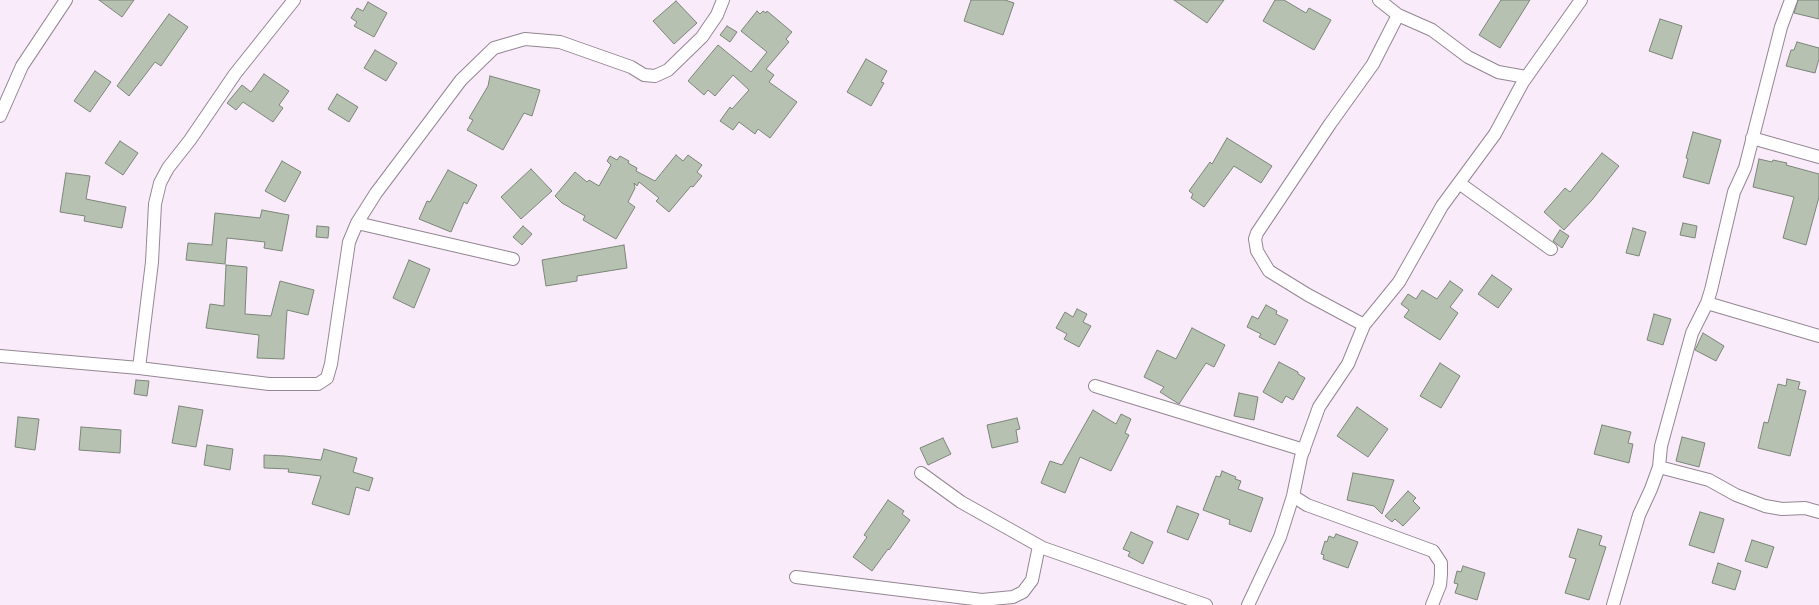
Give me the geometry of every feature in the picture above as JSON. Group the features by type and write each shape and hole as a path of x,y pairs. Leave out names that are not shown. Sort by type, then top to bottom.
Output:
{"street":[{"path":"0,116 22,66 66,0"},
{"path":"0,356 139,368 269,384 318,384 326,378 331,364 349,242 357,223 376,193 461,80 494,48 525,39 560,42 631,67 644,75 655,76 668,70 702,37 717,15 723,0"},
{"path":"1379,0 1398,14 1432,30 1457,51 1498,72 1526,77"},
{"path":"1248,605 1280,537 1293,496 1304,450 1319,407 1348,364 1364,325 1399,282 1442,206 1494,134 1526,77 1581,0"},
{"path":"1614,605 1639,515 1659,467 1661,446 1692,333 1707,303 1734,192 1745,168 1781,27 1791,0"},
{"path":"139,368 152,262 155,204 160,183 168,168 190,140 235,74 291,1"},
{"path":"1364,325 1308,295 1269,271 1257,251 1255,239 1330,124 1373,64 1398,14"},
{"path":"1752,138 1819,157"},
{"path":"1459,183 1551,250"},
{"path":"357,223 513,260"},
{"path":"1707,303 1819,336"},
{"path":"1095,386 1304,450"},
{"path":"1659,467 1709,480 1736,495 1765,506 1782,509 1806,508 1819,512"},
{"path":"921,473 961,502 1039,546 1206,605"},
{"path":"1293,496 1307,505 1433,551 1441,563 1441,574 1440,585 1432,605"},
{"path":"796,578 982,600 1013,598 1023,592 1032,580 1039,546"}],"building":[{"path":"99,0 134,0 122,17"},
{"path":"971,0 1005,0 1014,3 1003,35 964,21"},
{"path":"1174,0 1224,0 1207,23"},
{"path":"1275,0 1284,0 1306,13 1309,8 1331,20 1314,50 1263,21"},
{"path":"1501,0 1530,0 1500,48 1479,35"},
{"path":"1798,0 1819,0 1819,19 1794,13"},
{"path":"676,1 697,23 674,44 653,21"},
{"path":"368,2 387,13 374,37 354,26 357,22 351,18 357,8 363,11"},
{"path":"757,11 760,14 763,11 766,13 767,11 792,32 786,39 789,42 766,69 774,75 769,82 797,102 770,138 758,129 755,134 739,122 733,130 720,121 730,107 732,109 749,90 733,75 715,96 708,90 704,95 688,81 718,45 751,72 767,52 741,31"},
{"path":"169,14 188,27 161,66 155,62 129,96 117,86"},
{"path":"1660,19 1682,26 1672,59 1649,51"},
{"path":"727,26 737,32 730,42 720,35"},
{"path":"1797,42 1819,48 1819,59 1815,73 1786,66 1791,50 1794,50"},
{"path":"375,50 397,63 386,81 364,68"},
{"path":"866,59 887,71 881,82 884,83 871,106 847,92"},
{"path":"95,71 111,82 90,112 74,101"},
{"path":"264,74 289,91 279,105 283,108 273,122 243,102 236,110 227,103 242,85 251,92"},
{"path":"490,76 540,90 532,116 524,113 503,150 467,130 473,120 469,118 488,86"},
{"path":"337,94 358,107 349,122 328,109"},
{"path":"1693,132 1721,140 1709,184 1683,177"},
{"path":"1227,138 1272,166 1261,183 1234,166 1204,207 1191,198 1193,194 1189,191 1210,162 1212,164"},
{"path":"120,141 138,153 123,175 105,163"},
{"path":"1602,153 1619,166 1592,200 1564,230 1544,212 1565,188 1570,192"},
{"path":"676,155 683,161 688,155 702,165 697,172 702,176 693,187 691,186 669,212 656,201 659,198 639,182 637,186 634,183 635,188 628,202 635,207 616,239 583,220 585,216 562,203 555,196 575,172 587,182 589,180 599,186 611,165 607,161 610,156 617,160 620,156 629,161 628,163 637,168 636,171 655,181"},
{"path":"1759,159 1787,163 1786,165 1819,174 1819,197 1806,245 1783,238 1794,197 1753,187"},
{"path":"282,161 301,172 285,202 265,191"},
{"path":"531,169 552,191 521,219 501,197"},
{"path":"448,170 477,185 467,204 464,202 451,232 419,219 427,201 430,202"},
{"path":"66,173 90,176 86,199 126,207 122,228 84,221 85,216 60,212"},
{"path":"262,210 289,215 282,251 264,248 265,242 227,238 225,264 186,260 188,243 212,245 215,213 260,218"},
{"path":"1683,223 1697,226 1695,238 1680,235"},
{"path":"317,226 329,227 328,238 316,237"},
{"path":"523,226 532,234 522,245 513,237"},
{"path":"1633,228 1646,232 1639,256 1626,253"},
{"path":"1560,230 1569,236 1562,248 1553,241"},
{"path":"624,245 627,268 577,276 577,281 546,286 542,260"},
{"path":"409,260 430,269 414,308 393,298"},
{"path":"226,265 247,267 245,314 271,316 280,281 314,290 308,315 287,310 284,359 257,358 259,335 206,328 210,304 224,306"},
{"path":"1492,275 1512,289 1498,308 1478,294"},
{"path":"1450,281 1463,290 1450,307 1458,313 1440,340 1404,317 1409,310 1401,304 1408,294 1416,299 1422,290 1437,299"},
{"path":"1266,305 1277,311 1276,314 1288,320 1275,345 1259,337 1261,334 1247,327 1252,316 1258,319"},
{"path":"1077,309 1087,314 1083,322 1091,326 1079,347 1064,339 1067,334 1056,328 1065,312 1073,317"},
{"path":"1654,314 1671,319 1663,345 1647,340"},
{"path":"1192,328 1225,345 1214,367 1206,363 1179,404 1160,392 1164,387 1144,377 1157,350 1176,359"},
{"path":"1703,333 1724,346 1716,361 1695,350"},
{"path":"1279,362 1298,372 1298,374 1305,378 1293,400 1286,396 1282,403 1263,392"},
{"path":"1440,363 1460,376 1441,408 1420,396"},
{"path":"1787,379 1800,382 1798,389 1806,391 1790,456 1758,448 1764,422 1768,423 1778,384 1786,386"},
{"path":"136,380 149,381 147,396 134,394"},
{"path":"1239,393 1258,397 1254,420 1234,416"},
{"path":"179,406 203,410 196,447 172,443"},
{"path":"1357,407 1388,429 1368,457 1337,436"},
{"path":"1093,410 1116,424 1121,414 1131,419 1125,433 1129,435 1111,471 1080,457 1065,493 1041,483 1050,461 1062,465"},
{"path":"18,417 39,419 35,450 15,447"},
{"path":"1017,418 1020,429 1016,430 1018,442 992,448 987,425"},
{"path":"1602,425 1631,432 1628,443 1633,444 1629,463 1594,454"},
{"path":"81,427 121,430 120,453 79,450"},
{"path":"1682,437 1705,443 1699,467 1676,461"},
{"path":"943,438 951,454 928,465 920,448"},
{"path":"207,445 233,449 230,470 204,465"},
{"path":"324,449 357,458 353,472 373,478 369,491 356,487 349,515 312,504 321,476 288,472 289,469 264,468 264,455 321,460"},
{"path":"1222,471 1236,477 1235,479 1241,481 1238,489 1263,498 1251,532 1229,524 1230,520 1203,510 1216,476 1220,477"},
{"path":"1353,473 1394,480 1382,514 1374,506 1347,500"},
{"path":"1408,491 1416,498 1413,501 1420,508 1403,526 1395,519 1392,522 1385,516"},
{"path":"888,500 904,511 902,514 910,520 872,571 853,557 867,537 864,535"},
{"path":"1177,506 1199,514 1188,540 1167,532"},
{"path":"1700,512 1724,519 1714,553 1689,545"},
{"path":"1578,529 1602,536 1599,545 1606,547 1589,600 1565,593 1576,559 1569,557"},
{"path":"1131,532 1153,542 1143,564 1128,556 1130,552 1123,549"},
{"path":"1336,534 1358,542 1348,568 1323,559 1324,555 1321,554 1325,541 1327,542 1329,536 1334,538"},
{"path":"1752,540 1774,547 1767,568 1745,561"},
{"path":"1718,563 1741,571 1735,590 1712,583"},
{"path":"1463,566 1485,573 1477,600 1455,593 1458,584 1454,583 1457,571 1461,572"}]}
